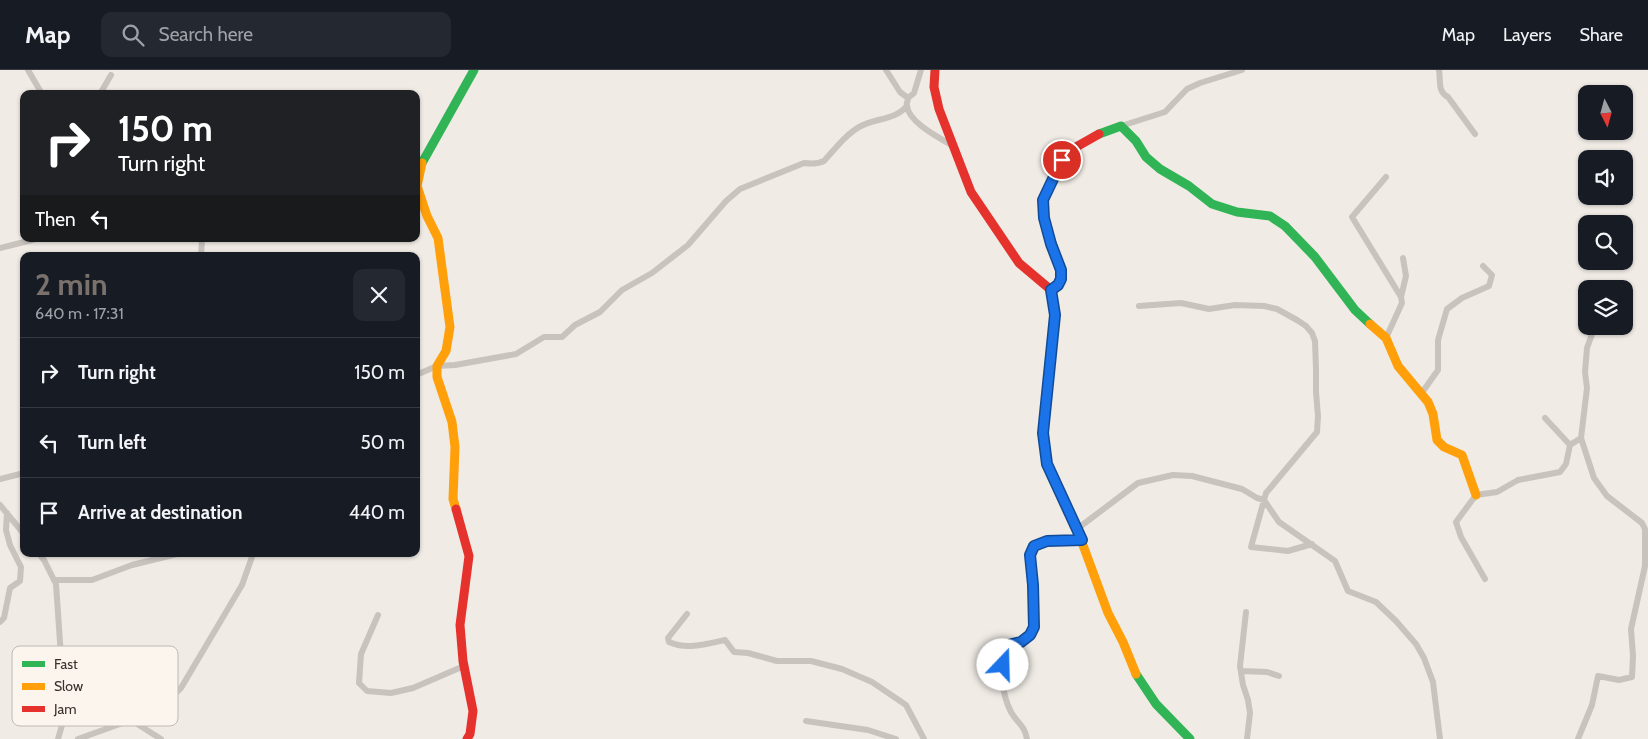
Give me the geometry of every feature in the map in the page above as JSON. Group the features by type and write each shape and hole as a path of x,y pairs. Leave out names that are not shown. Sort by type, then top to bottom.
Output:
{"street":[{"path":"28,70 40,90"},
{"path":"420,172 422,162 474,70"},
{"path":"886,70 900,92 908,98"},
{"path":"921,70 914,93 908,98 907,106 913,119 936,136 954,146"},
{"path":"934,70 934,87 939,109 971,192 1019,263 1051,290 1055,315 1043,433 1047,464 1082,540 1108,613 1123,642 1133,669 1156,704 1190,739"},
{"path":"1051,290 1058,285 1061,279 1061,270 1044,218 1043,200 1062,160 1076,147 1105,131 1164,112 1187,89 1242,70"},
{"path":"1439,70 1440,90 1448,97 1475,134"},
{"path":"102,90 111,75"},
{"path":"420,373 436,366 455,365 516,354 544,337 562,337 575,325 600,312 622,290 652,273 688,245 726,201 740,189 804,163 821,163 850,133 861,126 902,112 907,106"},
{"path":"1121,126 1136,141 1146,157 1160,169 1189,186 1212,204 1237,212 1270,216 1285,226 1315,256 1355,310 1386,338 1398,366 1428,402 1437,440 1444,447 1462,455 1476,495"},
{"path":"1386,177 1352,217 1401,297 1402,303 1386,338"},
{"path":"420,195 427,216 438,238 450,327 446,351 436,366 437,377 452,422 455,447 453,498 468,556 460,625 464,666 473,711 470,734 467,739"},
{"path":"0,248 24,242"},
{"path":"1401,297 1406,276 1404,258"},
{"path":"1421,394 1438,370 1438,340 1447,309 1462,298 1489,286 1492,275 1483,266"},
{"path":"1139,306 1181,303 1209,309 1234,305 1264,306 1277,309 1297,320 1312,333 1315,341 1317,432 1266,493 1251,547 1288,551 1312,544"},
{"path":"1578,739 1592,705 1598,676 1619,680 1632,677 1631,629 1645,566 1645,529 1642,523 1607,496 1594,478 1582,438 1587,388 1585,372 1587,348 1592,335"},
{"path":"1545,418 1570,445"},
{"path":"1485,579 1461,537 1456,522 1476,495 1496,492 1518,480 1560,472 1566,464 1570,445 1582,438"},
{"path":"0,479 20,474"},
{"path":"1077,529 1138,483 1172,475 1192,476 1242,489 1264,500 1279,522 1335,561 1348,591 1376,602 1416,644 1424,658 1432,682 1440,739"},
{"path":"0,505 20,529"},
{"path":"0,622 4,618 10,588 20,581 21,567 10,545 6,530 7,513"},
{"path":"1027,739 1023,726 1011,712 1002,678 1004,653 1008,645 1021,642 1030,635 1034,627 1030,555 1034,546 1047,541 1082,540"},
{"path":"42,557 56,584 60,646"},
{"path":"54,580 92,580 132,565 165,557"},
{"path":"178,691 242,585 252,557"},
{"path":"1246,612 1240,666 1250,712 1247,739"},
{"path":"686,614 668,638 669,642 678,646 689,646 725,640 734,652 748,653 777,661 811,661 842,669 872,682 906,705 924,739"},
{"path":"378,616 361,654 359,683 367,691 391,693 413,688 464,666"},
{"path":"1241,671 1267,672 1279,676"},
{"path":"806,720 868,730 896,739"},
{"path":"58,739 62,726"},
{"path":"78,739 114,726"},
{"path":"140,726 161,739"}],"traffic: fast":[{"path":"422,163 474,70"},
{"path":"1099,134 1121,126 1136,141 1146,157 1160,169 1189,186 1212,204 1237,212 1270,216 1285,226 1315,257 1355,310 1370,324"},
{"path":"1136,674 1156,704 1190,739"}],"traffic: slow":[{"path":"420,172 422,163"},
{"path":"420,195 427,216 438,238 450,327 446,351 437,366 437,377 452,422 455,447 453,499 456,509"},
{"path":"1055,319 1043,433 1047,464 1080,537 1108,613 1123,642 1136,674"},
{"path":"1370,324 1386,338 1398,366 1428,402 1433,414 1437,440 1444,447 1462,455 1476,495"}],"traffic: jam":[{"path":"935,70 934,87 939,109 971,192 1019,263 1051,290 1055,319"},
{"path":"1051,290 1058,285 1061,279 1061,270 1044,218 1043,200 1062,160 1076,147 1099,134"},
{"path":"456,509 469,556 460,625 463,661 473,711 470,734 467,739"}],"route":[{"path":"1003,665 1004,653 1008,645 1021,642 1030,635 1034,627 1030,555 1034,546 1047,541 1082,540 1059,494 1047,464 1043,433 1055,315 1051,290 1058,285 1061,279 1061,270 1044,218 1043,200 1062,160"}]}
